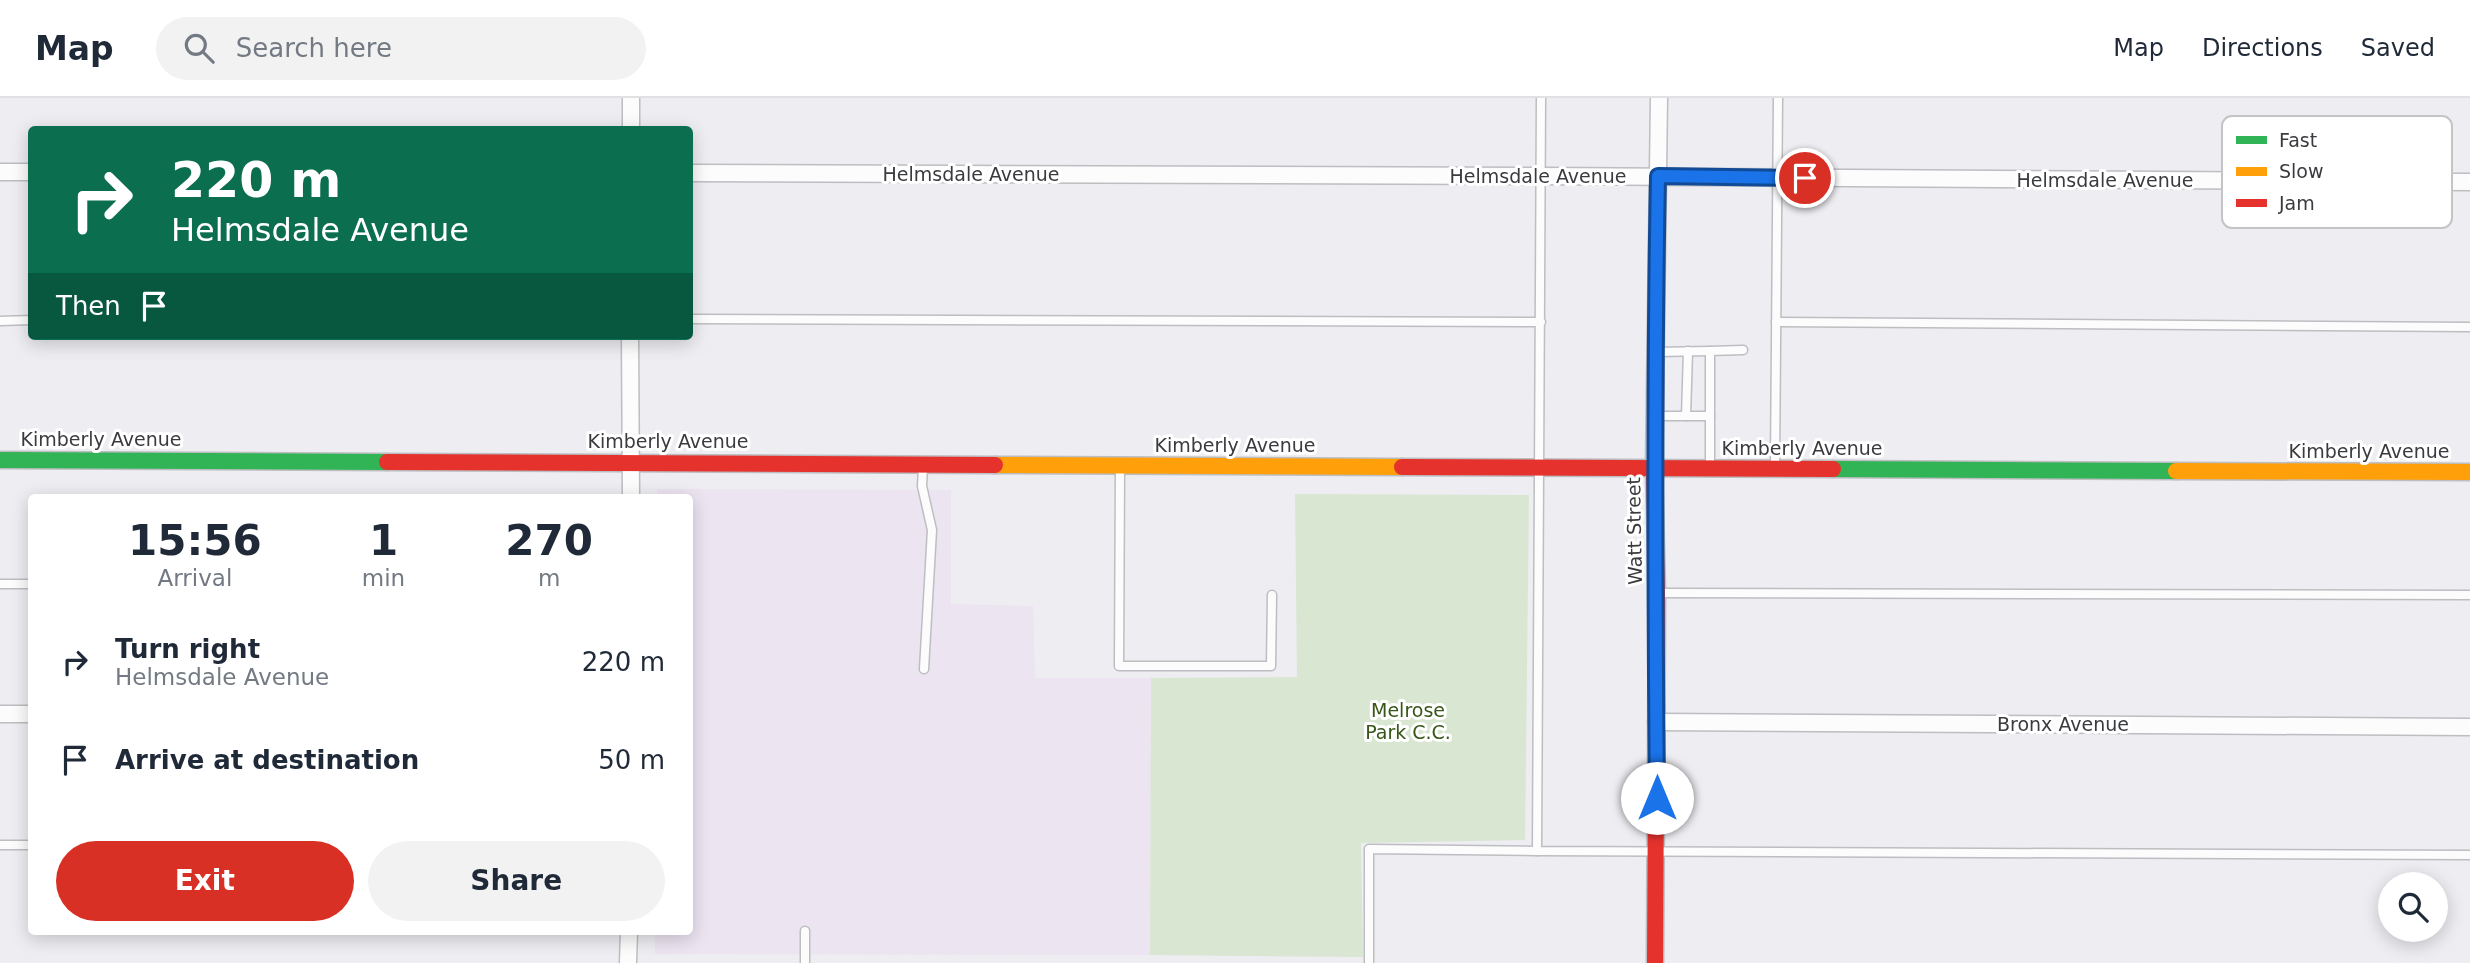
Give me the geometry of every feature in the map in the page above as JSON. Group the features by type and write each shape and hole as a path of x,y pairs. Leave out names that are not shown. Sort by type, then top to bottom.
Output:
{"street":[{"path":"631,126 632,98"},
{"name":"Watt Street","path":"1655,963 1657,593 1654,469 1659,98"},
{"path":"0,172 28,172"},
{"name":"Helmsdale Avenue","path":"693,173 2222,181"},
{"name":"Helmsdale Avenue","path":"2452,182 2470,182"},
{"path":"631,340 631,494"},
{"name":"Kimberly Avenue","path":"0,460 2470,472"},
{"path":"0,714 28,714"},
{"name":"Bronx Avenue","path":"1656,722 2470,727"},
{"path":"628,963 629,935"}],"lane":[{"path":"1537,851 1541,98"},
{"path":"1775,469 1778,98"},
{"path":"693,319 1541,322"},
{"path":"0,321 28,320"},
{"path":"1776,322 2470,327"},
{"path":"1656,352 1743,350"},
{"path":"1686,416 1688,351"},
{"path":"1710,351 1710,469"},
{"path":"1655,416 1710,416"},
{"path":"923,464 922,486 932,530 924,669"},
{"path":"1120,465 1119,666 1271,666 1272,595"},
{"path":"0,584 28,584"},
{"path":"1657,593 2470,595"},
{"path":"0,845 28,845"},
{"path":"1369,963 1370,849 2470,855"},
{"path":"805,932 805,963"}],"shaded area":[{"path":"657,489 951,490 951,604 1033,606 1035,678 1151,678 1150,955 655,954 655,935 693,935 693,494 657,494"}],"green space":[{"name":"Melrose Park C.C.","path":"1295,494 1529,495 1525,840 1361,843 1363,957 1150,955 1151,678 1297,677"}],"traffic: fast":[{"path":"0,460 387,462"},
{"path":"1833,469 2176,471"}],"traffic: slow":[{"path":"995,465 1402,467"},
{"path":"2176,471 2470,472"}],"traffic: jam":[{"path":"387,462 995,465"},
{"path":"1402,467 1833,469"},
{"path":"1654,469 1657,593 1655,963"}],"route":[{"path":"1657,798 1654,469 1658,176 1805,178"}]}
